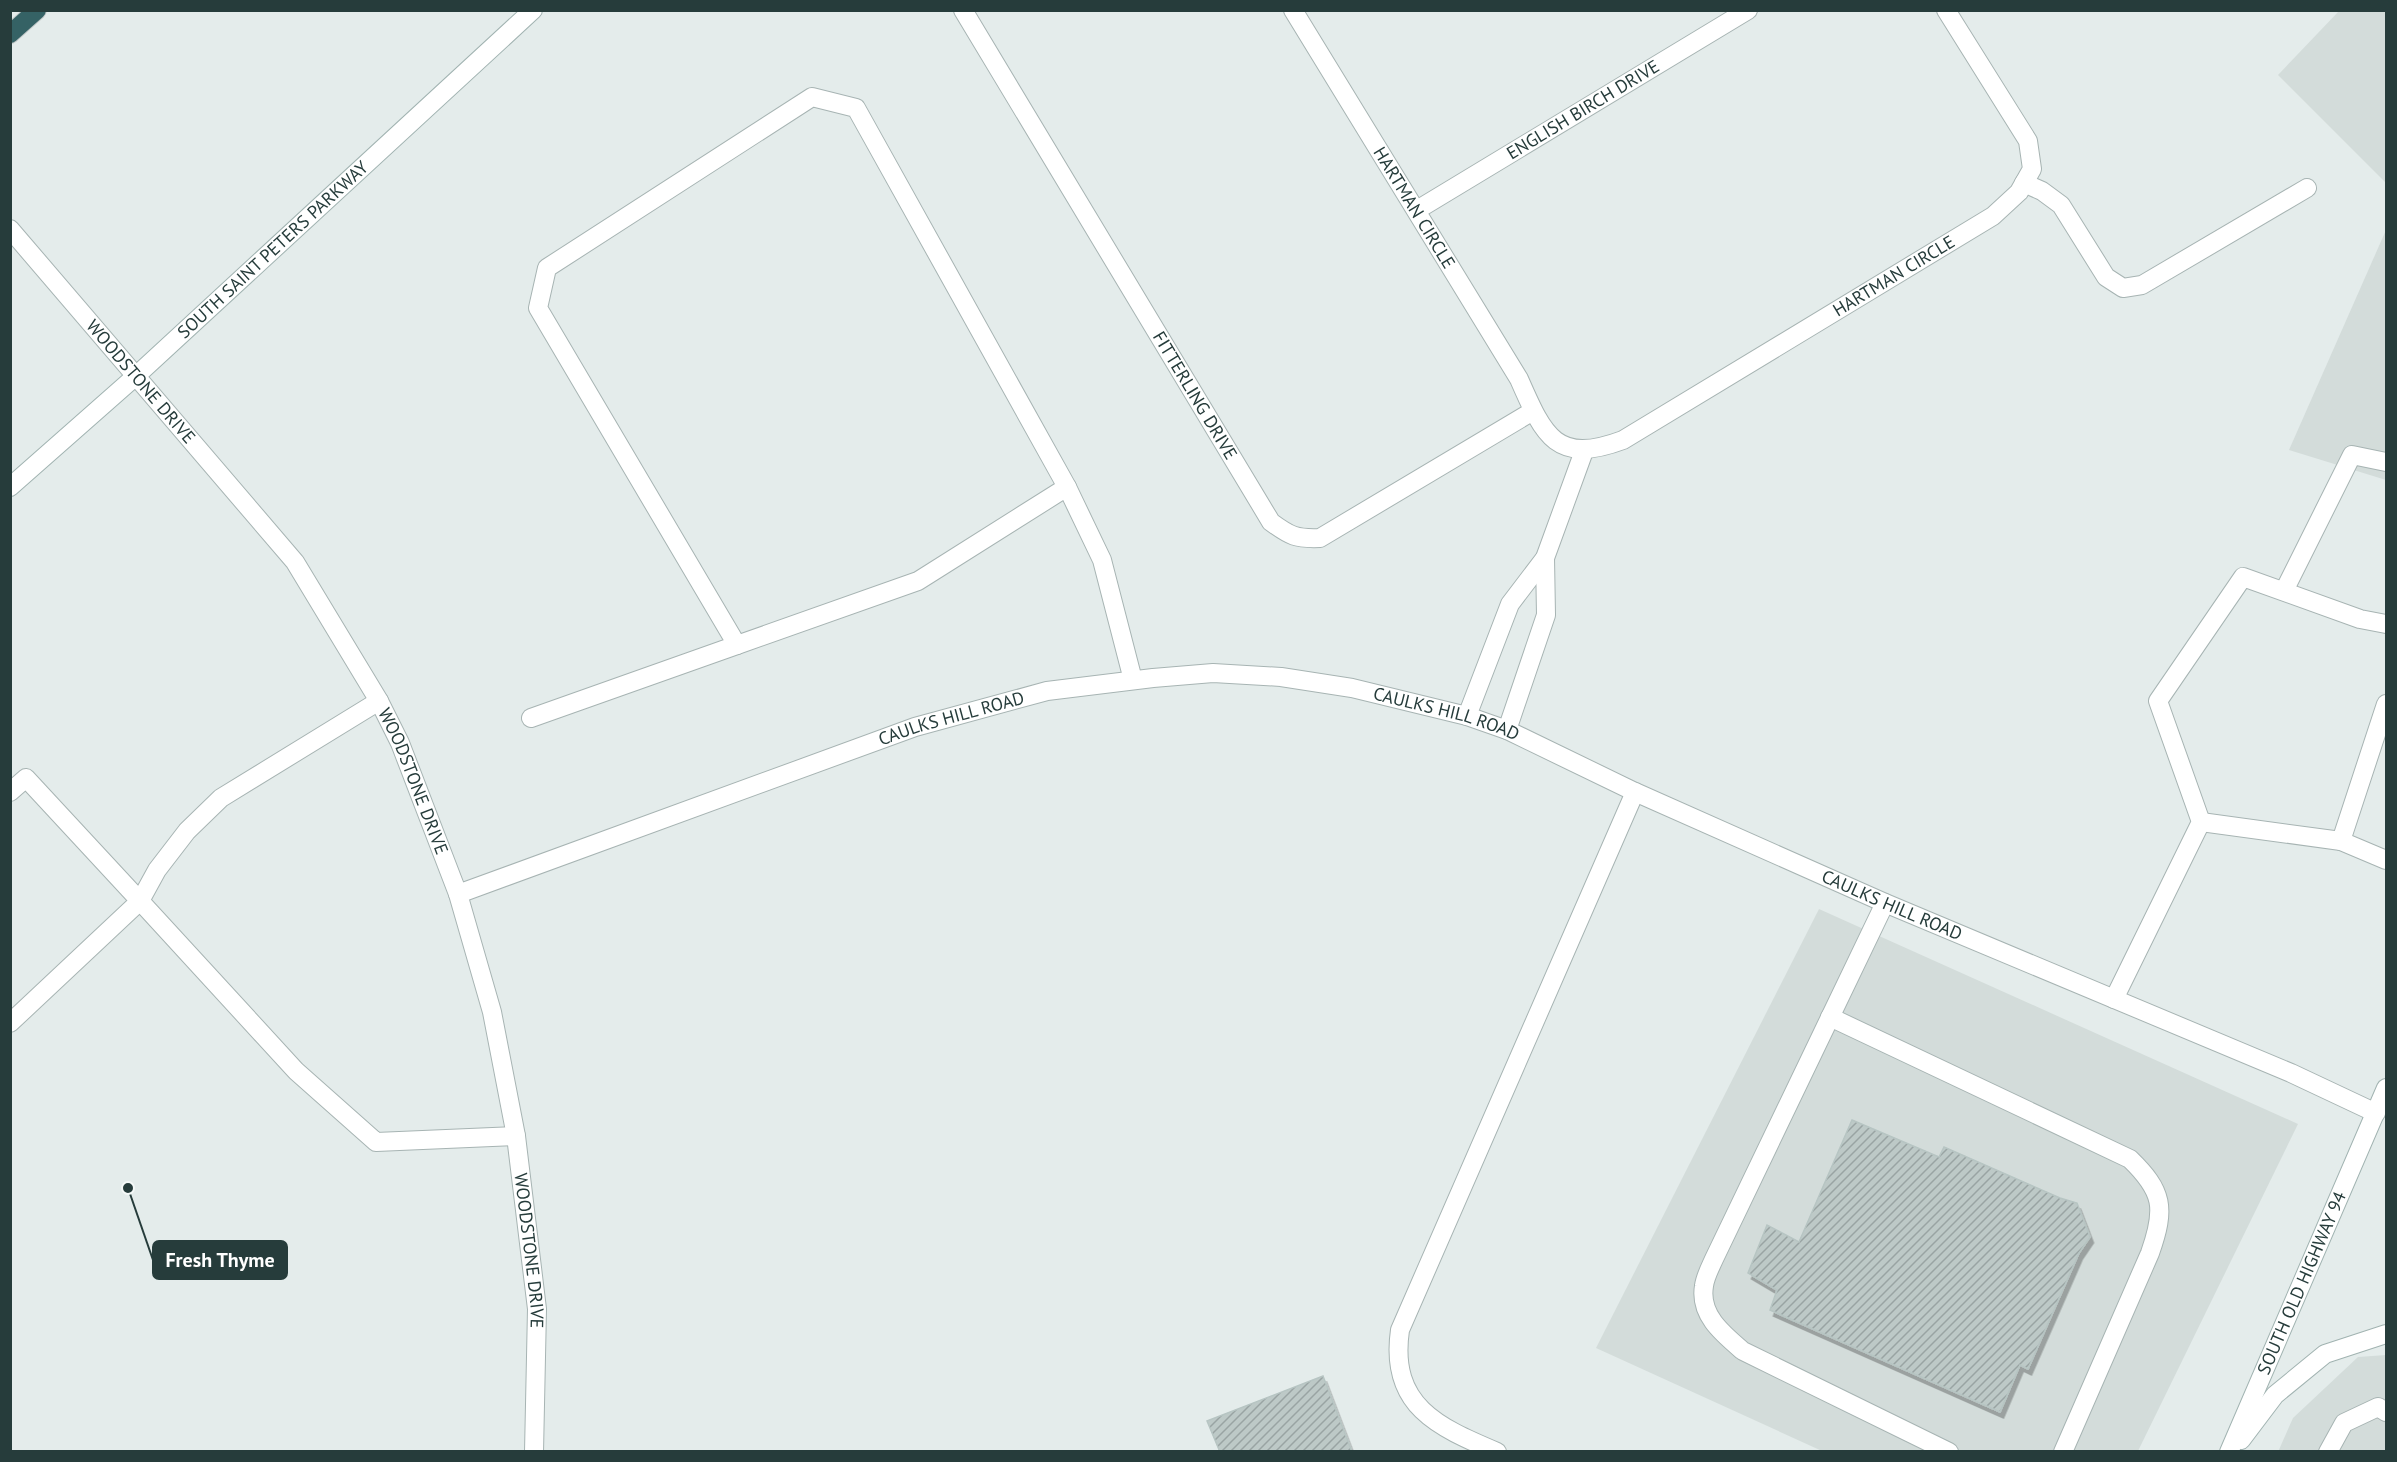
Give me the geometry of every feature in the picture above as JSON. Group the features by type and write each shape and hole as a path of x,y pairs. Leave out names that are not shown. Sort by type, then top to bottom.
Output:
{"highway":[{"path":"10,34 37,10"}],"street":[{"name":"SOUTH SAINT PETERS PARKWAY","path":"10,487 137,375 533,10"},
{"name":"FITTERLING DRIVE","path":"963,10 1271,522 1285,532 1301,539 1320,538 1533,411"},
{"name":"HARTMAN CIRCLE","path":"1293,10 1520,379 1533,411 1552,437 1566,447 1584,451 1599,449 1623,440 1993,216 2019,192 2032,169 2028,141 1946,10"},
{"name":"ENGLISH BIRCH DRIVE","path":"1417,210 1748,10"},
{"path":"737,645 537,308 547,267 812,97 856,108 1067,487 1102,560 1133,680"},
{"path":"2024,183 2042,191 2061,205 2106,277 2123,288 2142,285 2307,188"},
{"name":"WOODSTONE DRIVE","path":"10,229 295,562 379,701 400,743 458,894 492,1012 516,1136 537,1309 534,1452"},
{"path":"1467,716 1510,604 1545,558 1584,451"},
{"path":"2284,591 2352,455 2386,462"},
{"path":"531,718 918,581 1067,487"},
{"path":"1507,730 1546,615 1545,558"},
{"path":"2114,999 2201,822 2158,701 2243,577 2360,619 2386,624"},
{"name":"CAULKS HILL ROAD","path":"458,894 915,727 1047,691 1213,673 1281,677 1352,688 1467,716 1507,730 1635,792 1885,903 2291,1073 2381,1118"},
{"path":"10,1023 140,901 157,870 187,831 221,798 379,701"},
{"path":"2341,841 2386,704"},
{"path":"10,792 26,778 296,1071 376,1142 516,1136"},
{"path":"1497,1452 1449,1431 1429,1418 1413,1399 1400,1371 1397,1349 1400,1330 1635,792"},
{"path":"2201,822 2341,841 2386,860"},
{"path":"1885,903 1713,1259 1704,1285 1703,1302 1718,1329 1743,1351 1949,1452"},
{"path":"1830,1017 2130,1159 2157,1190 2159,1221 2151,1253 2063,1452"},
{"name":"SOUTH OLD HIGHWAY 94","path":"2229,1452 2381,1118 2386,1088"},
{"path":"2233,1452 2275,1395 2325,1354 2386,1334"},
{"path":"2328,1452 2344,1423 2378,1407 2386,1412"}],"shaded area":[{"path":"2339,11 2386,11 2386,183 2278,75"},
{"path":"2386,230 2386,480 2289,450"},
{"path":"1819,909 2298,1124 2138,1451 1822,1451 1596,1348"},
{"path":"2386,1355 2386,1451 2278,1452 2293,1418 2358,1357"}],"building":[{"path":"1852,1120 1939,1157 1944,1147 2060,1198 2077,1203 2090,1237 2079,1253 2028,1369 2020,1365 2000,1412 1770,1310 1777,1290 1748,1273 1767,1225 1799,1242"},
{"path":"1323,1376 1352,1452 1220,1452 1207,1421"}],"place":[{"name":"Fresh Thyme","path":"128,1188"}]}
